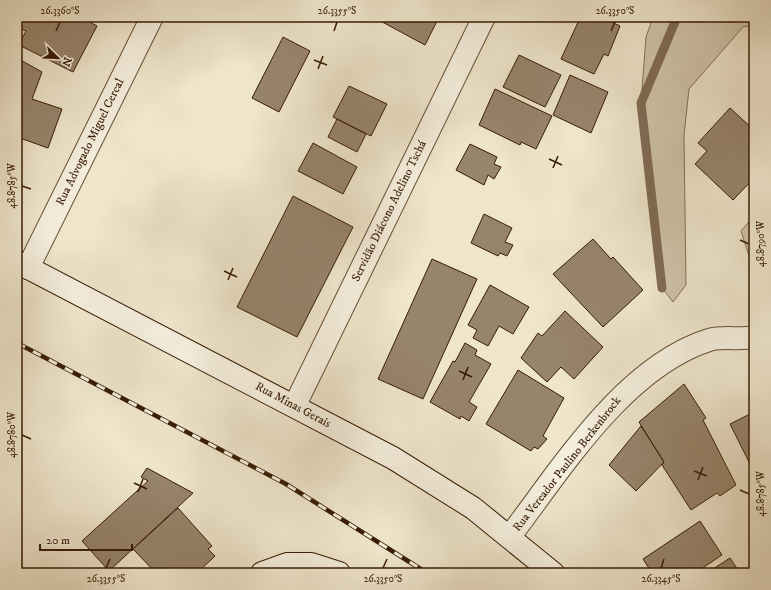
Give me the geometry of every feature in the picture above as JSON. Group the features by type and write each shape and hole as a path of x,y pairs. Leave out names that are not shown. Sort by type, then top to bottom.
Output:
{"street":[{"name":"Rua Advogado Miguel Cercal","path":"22,264 152,17"},
{"name":"Servidão Diácono Adelino Tschá","path":"295,405 484,17"},
{"name":"Rua Minas Gerais","path":"22,264 295,405 393,458 473,508 510,536 553,573"},
{"name":"Rua Vereador Paulino Berkenbrock","path":"510,536 596,424 622,394 633,385 684,350 710,340 754,337"},
{"path":"262,573 287,564 311,564 339,573"}],"shaded area":[{"path":"653,17 754,17 754,25 743,27 689,89 684,136 686,285 673,302 662,288 641,103 646,37"},
{"path":"754,216 754,271 741,231"}],"building":[{"path":"21,17 80,17 97,26 73,72 19,45 26,31 17,27"},
{"path":"373,17 442,17 440,21 437,21 425,45"},
{"path":"584,17 601,17 620,26 608,56 604,54 594,74 561,59 580,18 583,19"},
{"path":"283,37 310,51 279,112 252,98"},
{"path":"519,55 561,75 545,107 503,87"},
{"path":"17,58 42,72 32,99 62,109 48,148 17,137"},
{"path":"570,75 608,92 591,133 553,115"},
{"path":"349,86 387,104 371,136 333,117"},
{"path":"495,89 552,116 536,149 521,142 520,145 479,125"},
{"path":"730,108 754,130 754,178 733,200 695,164 707,151 698,143"},
{"path":"337,119 366,134 357,152 328,137"},
{"path":"313,143 357,167 343,194 298,171"},
{"path":"470,144 497,157 494,164 501,167 494,179 488,175 484,185 456,170"},
{"path":"293,196 353,227 297,337 237,307"},
{"path":"484,214 512,228 505,242 513,245 507,256 500,253 498,256 471,243"},
{"path":"593,239 611,259 613,257 643,290 603,327 553,274"},
{"path":"432,259 477,279 423,399 378,379"},
{"path":"490,285 529,307 513,334 499,326 488,346 473,338 477,330 468,325"},
{"path":"565,311 603,347 574,379 561,367 547,382 521,358 538,333 542,336"},
{"path":"465,343 477,350 475,355 491,364 469,402 477,407 469,421 461,416 460,419 430,402"},
{"path":"518,370 564,398 543,436 547,439 538,449 534,447 531,451 486,424"},
{"path":"684,384 706,418 703,420 736,485 720,496 717,493 691,510 662,465 664,462 639,422"},
{"path":"754,412 754,472 730,424"},
{"path":"641,426 664,462 636,491 609,465"},
{"path":"147,468 193,493 109,571 82,541 148,481 141,477"},
{"path":"178,508 212,546 208,549 215,556 197,573 156,573 133,549"},
{"path":"700,521 722,555 695,573 652,573 643,559"},
{"path":"730,558 740,573 707,573"}],"waterway":[{"path":"662,288 641,103 677,17"}],"railway":[{"path":"17,343 286,484 427,573"}]}
